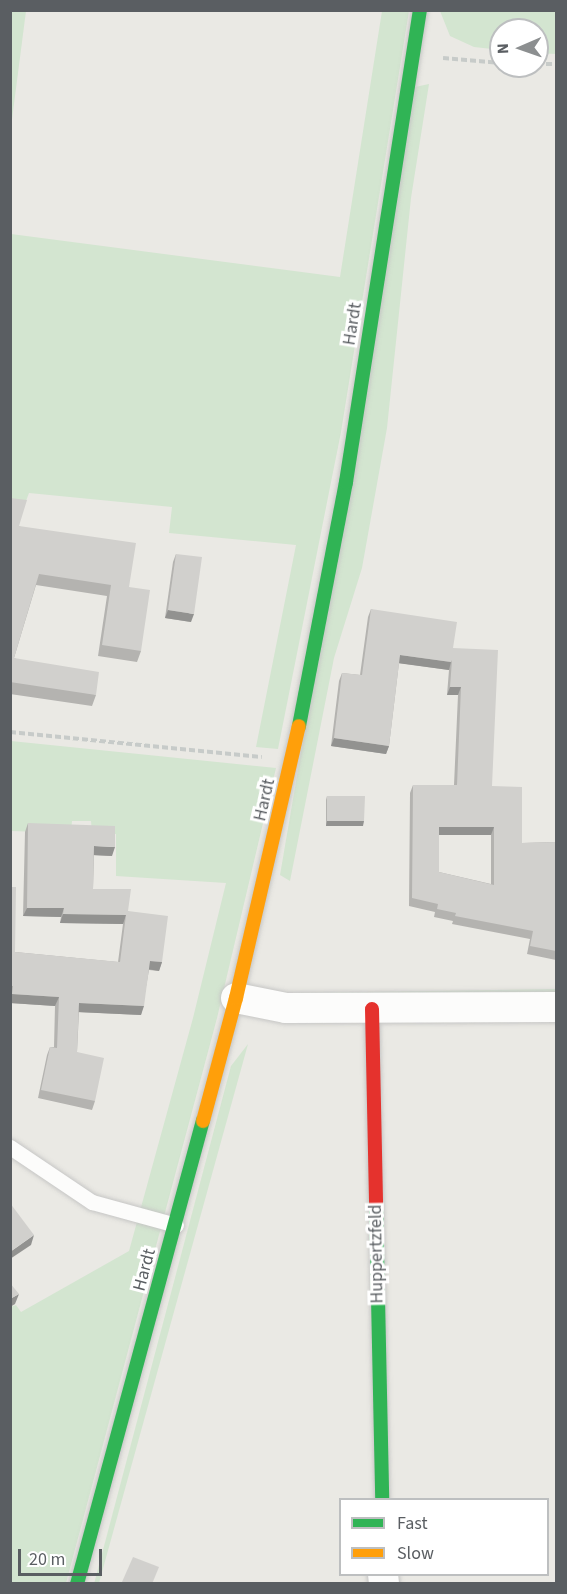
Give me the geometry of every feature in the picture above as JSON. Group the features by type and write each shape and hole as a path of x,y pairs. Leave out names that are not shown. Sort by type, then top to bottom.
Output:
{"street":[{"name":"Hardt","path":"77,1584 236,998 292,762 332,566 420,10"},
{"path":"236,998 286,1008 556,1007"},
{"name":"Huppertzfeld","path":"372,1009 382,1498"}],"lane":[{"path":"10,1147 92,1202 176,1225"}],"path":[{"path":"413,52 461,61 489,62"},
{"path":"10,732 292,762"}],"green space":[{"path":"10,11 26,11 11,127"},
{"path":"382,11 409,11 341,432 278,749 256,747 296,545 169,533 172,507 29,493 23,509 11,507 11,234 340,277"},
{"path":"440,11 556,11 556,54 549,54 549,18 489,18 489,49 474,47 450,36"},
{"path":"429,84 411,198 387,428 362,568 334,658 290,881 280,875 415,87"},
{"path":"11,741 276,768 217,1018 66,1583 11,1583 10,1307 16,1305 21,1312 129,1251 193,1018 226,883 116,876 116,834 92,833 91,821 72,821 71,833 11,831"},
{"path":"556,989 556,994 293,993"},
{"path":"248,1044 99,1583 94,1584 231,1066"}],"building":[{"path":"10,498 27,500 19,526 136,543 129,587 150,590 141,651 102,645 111,585 39,574 14,658 99,672 96,695 10,682"},
{"path":"176,554 202,557 194,614 168,610"},
{"path":"371,609 457,622 453,648 498,650 492,786 522,787 522,843 556,842 556,951 530,946 533,931 455,916 456,913 437,909 438,904 412,898 413,785 457,785 461,687 450,687 452,660 451,662 400,655 389,746 334,738 342,673 362,675","holes":["439,827 494,827 494,885 439,872"]},
{"path":"327,796 365,796 364,821 327,821"},
{"path":"28,823 115,826 115,847 94,846 93,889 131,889 128,911 168,916 162,962 150,961 144,1006 79,1003 77,1052 104,1058 95,1101 41,1090 50,1047 57,1048 59,997 12,994 13,986 10,986 10,887 16,887 15,952 120,962 126,915 63,914 64,908 27,908"},
{"path":"10,1203 34,1235 10,1252"},
{"path":"10,1283 19,1294 10,1299"},
{"path":"133,1557 159,1567 152,1584 122,1582"}],"traffic: fast":[{"path":"299,726 346,482 420,10"},
{"path":"77,1584 203,1121"},
{"path":"376,1202 382,1498"}],"traffic: slow":[{"path":"203,1121 236,998 299,726"}],"traffic: jam":[{"path":"372,1009 376,1202"}]}
